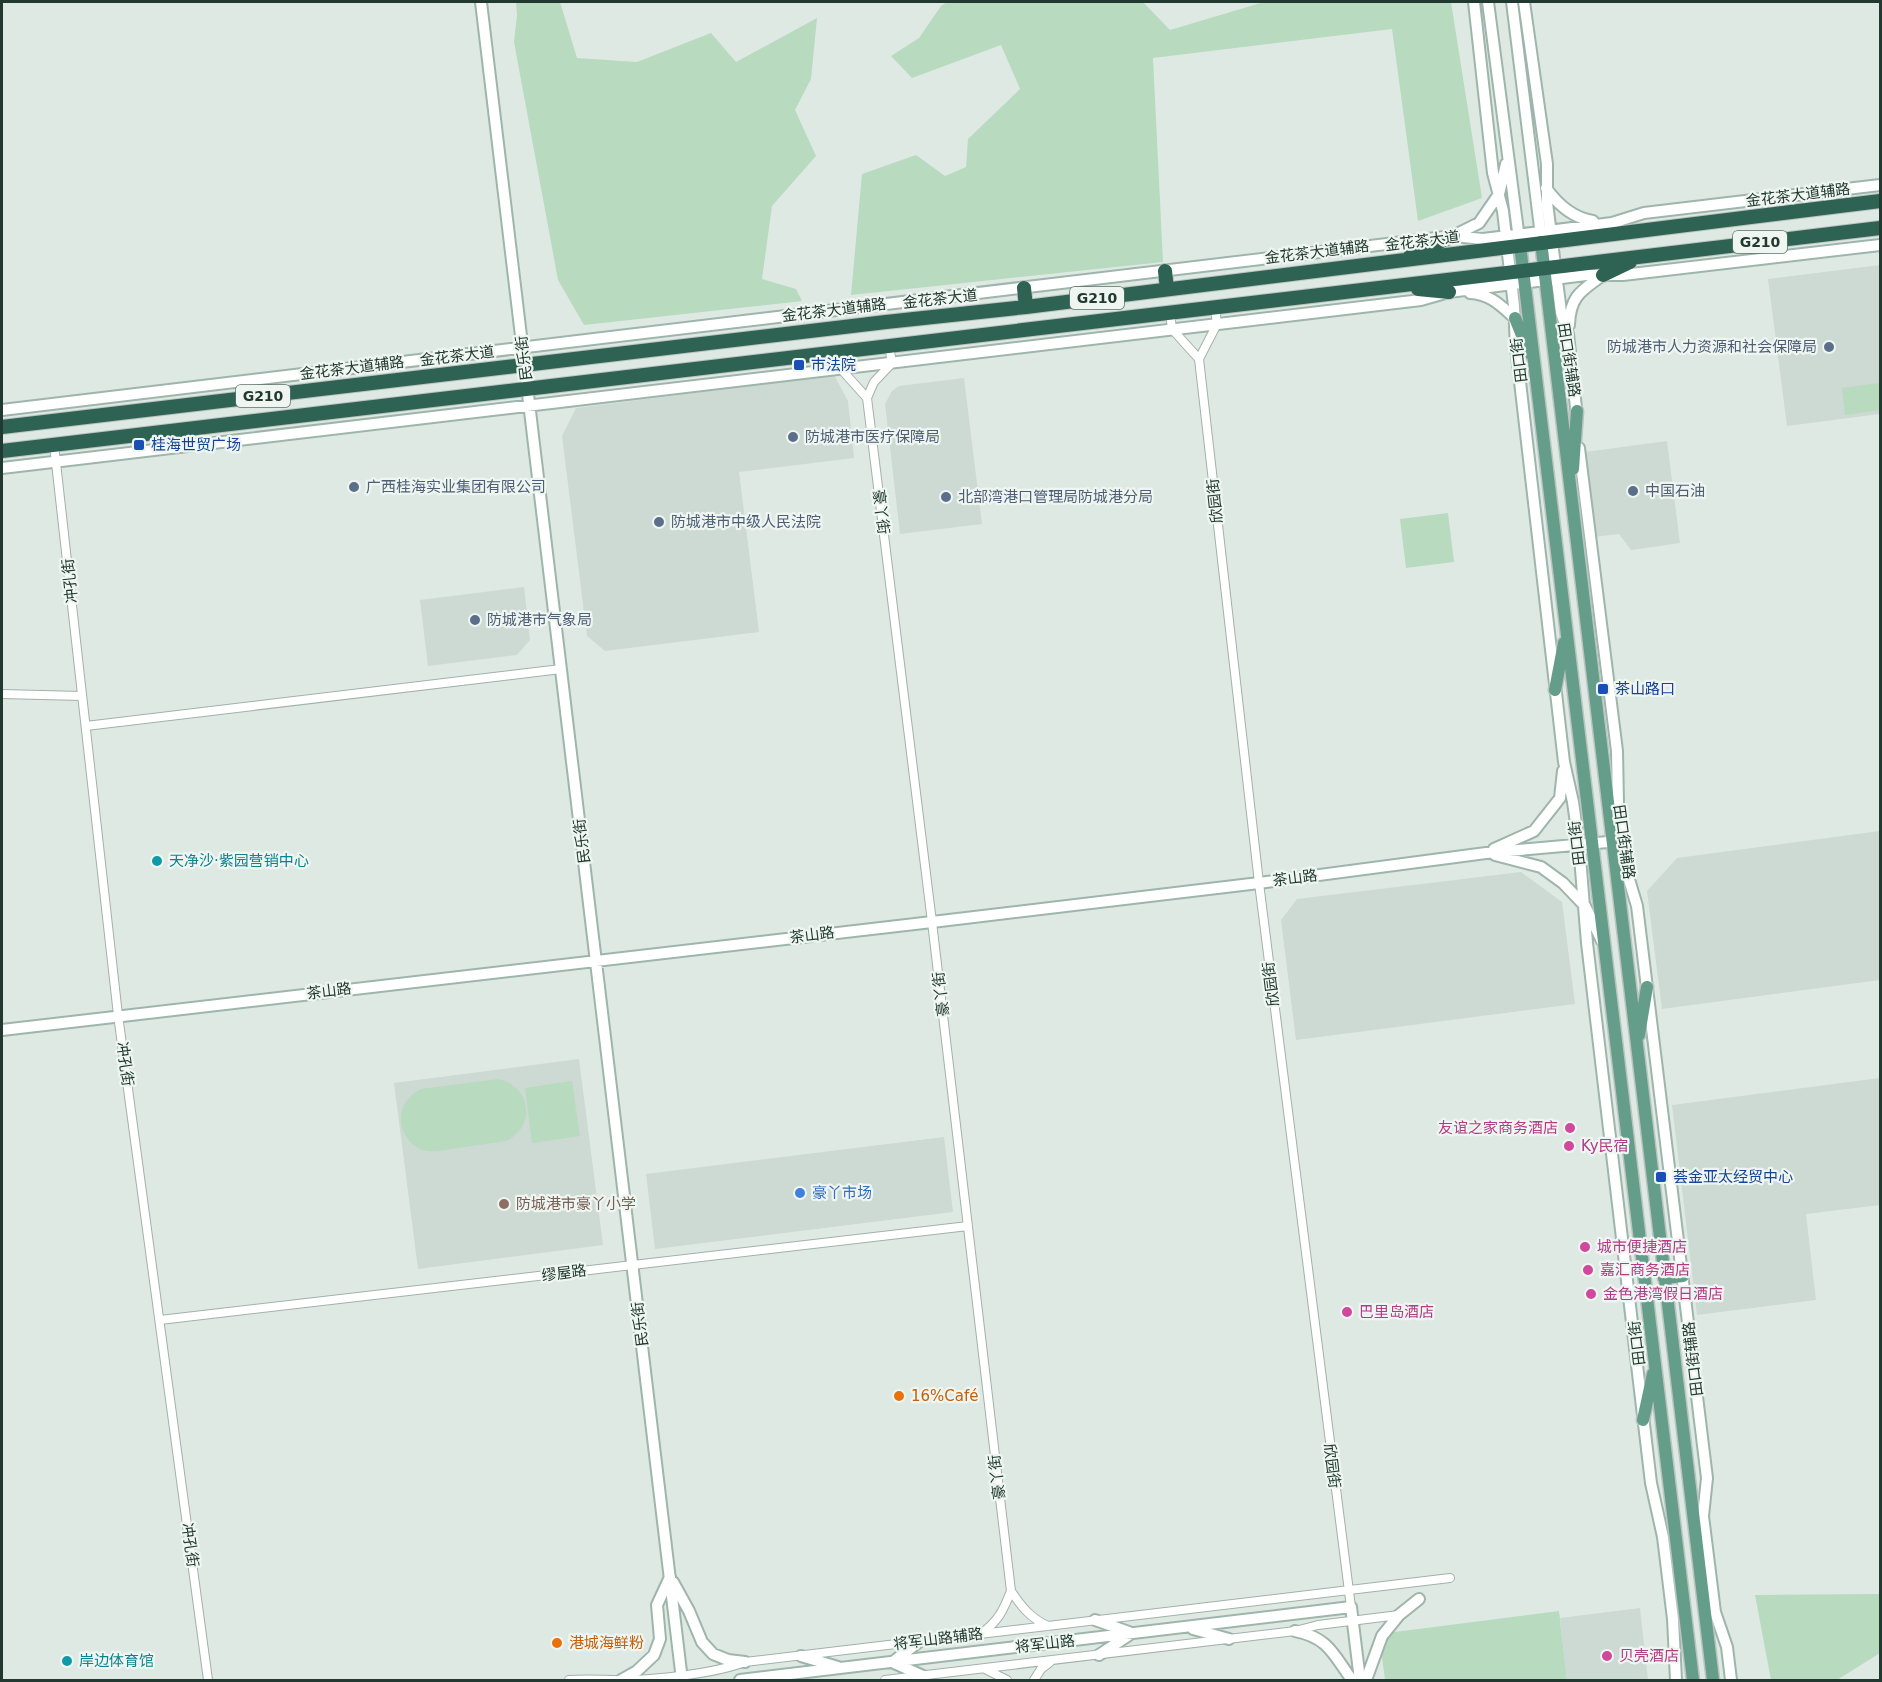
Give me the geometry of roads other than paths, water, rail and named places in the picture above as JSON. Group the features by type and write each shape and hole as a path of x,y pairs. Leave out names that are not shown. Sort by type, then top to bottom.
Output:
{"highway":[{"name":"金花茶大道","path":"2,427 1167,290 1393,261 1546,236 1881,201"},
{"name":"G210","path":"2,452 1389,287 1551,273 1640,257 1881,228"},
{"path":"1393,261 1454,236"},
{"path":"1603,275 1640,257"},
{"path":"1165,271 1167,290"},
{"path":"1389,287 1449,292"},
{"path":"1024,288 1026,307"}],"main road":[{"path":"1546,236 1570,497 1617,841 1637,1048 1713,1680"},
{"name":"田口街","path":"1513,240 1517,277 1535,368 1693,1680"},
{"path":"1515,318 1535,368"},
{"path":"1570,497 1577,411"},
{"path":"1556,690 1566,630"},
{"path":"1637,1048 1647,987"},
{"path":"1664,1278 1683,1276"},
{"path":"1643,1420 1655,1364"}],"street":[{"name":"民乐街","path":"481,2 682,1677"},
{"path":"1474,2 1493,172 1513,240"},
{"name":"田口街","path":"1488,2 1507,158 1513,240"},
{"path":"1512,2 1530,154 1546,236"},
{"path":"1524,2 1546,153 1546,236"},
{"path":"1482,70 1495,68"},
{"path":"1530,154 1547,190 1567,210 1582,219 1612,223"},
{"path":"1454,236 1479,223 1499,194 1507,158"},
{"name":"金花茶大道辅路","path":"1546,236 1612,223 1644,213 1881,185"},
{"name":"金花茶大道辅路","path":"2,410 1454,236 1513,240"},
{"path":"1551,273 1623,275 1881,245"},
{"name":"田口街辅路","path":"1551,273 1568,334 1577,411 1579,457 1617,752 1617,841 1637,906 1707,1478 1703,1516 1715,1612 1727,1647 1731,1680"},
{"path":"1568,334 1569,311 1577,294 1603,275"},
{"path":"2,468 1421,300 1517,277 1516,346 1564,762 1579,845 1587,943 1643,1420 1651,1483 1663,1537 1672,1609 1676,1680"},
{"path":"1449,292 1483,294 1496,301 1515,318"},
{"path":"1170,313 1172,329 1199,359 1217,324 1215,308"},
{"path":"835,310 837,328"},
{"path":"890,346 892,363"},
{"path":"839,352 841,369 867,398 874,382 892,363"},
{"name":"欣园街","path":"1199,359 1259,883 1350,1607"},
{"name":"豪丫街","path":"867,398 1011,1591"},
{"name":"冲孔街","path":"54,445 118,1015 208,1680"},
{"path":"86,726 561,669"},
{"path":"2,694 82,696"},
{"path":"1486,853 1534,831 1560,798 1564,762"},
{"name":"茶山路","path":"2,1030 1259,883 1486,853 1617,841"},
{"path":"1486,853 1541,867 1563,883 1585,906 1605,947"},
{"name":"缪屋路","path":"159,1320 968,1226"},
{"path":"670,1577 689,1611 702,1642 713,1654 728,1660 745,1662"},
{"path":"622,1680 648,1663 654,1655 660,1639 657,1605 670,1577"},
{"name":"将军山路辅路","path":"569,1680 682,1677 745,1662 1450,1578"},
{"path":"1011,1591 1025,1612 1049,1626"},
{"path":"981,1634 994,1624 1003,1612 1011,1591"},
{"path":"1366,1680 1382,1636 1399,1615 1419,1599"},
{"path":"1350,1607 1360,1680"},
{"name":"将军山路","path":"740,1680 779,1678 841,1668 1350,1607"},
{"path":"885,1680 1295,1631 1318,1625 1399,1615"},
{"path":"1095,1620 1132,1633"},
{"path":"1187,1627 1229,1639"},
{"path":"1295,1631 1312,1635 1323,1641 1352,1680"},
{"path":"1099,1655 1132,1633"},
{"path":"920,1641 892,1662 924,1676"},
{"path":"801,1656 841,1668"},
{"path":"1034,1680 1041,1669 1052,1660"},
{"path":"984,1669 1007,1680"}],"place":[{"name":"防城港市人力资源和社会保障局","path":"1829,347"},
{"name":"巿法院","path":"799,365"},
{"name":"防城港市医疗保障局","path":"793,437"},
{"name":"桂海世贸广场","path":"139,445"},
{"name":"广西桂海实业集团有限公司","path":"354,487"},
{"name":"中国石油","path":"1633,491"},
{"name":"北部湾港口管理局防城港分局","path":"946,497"},
{"name":"防城港市中级人民法院","path":"659,522"},
{"name":"防城港市气象局","path":"475,620"},
{"name":"茶山路口","path":"1603,689"},
{"name":"天净沙·紫园营销中心","path":"157,861"},
{"name":"友谊之家商务酒店","path":"1570,1128"},
{"name":"Ky民宿","path":"1569,1146"},
{"name":"荟金亚太经贸中心","path":"1661,1177"},
{"name":"豪丫市场","path":"800,1193"},
{"name":"防城港市豪丫小学","path":"504,1204"},
{"name":"城市便捷酒店","path":"1585,1247"},
{"name":"嘉汇商务酒店","path":"1588,1270"},
{"name":"金色港湾假日酒店","path":"1591,1294"},
{"name":"巴里岛酒店","path":"1347,1312"},
{"name":"16%Café","path":"899,1396"},
{"name":"港城海鲜粉","path":"557,1643"},
{"name":"贝壳酒店","path":"1607,1656"},
{"name":"岸边体育馆","path":"67,1661"}]}
